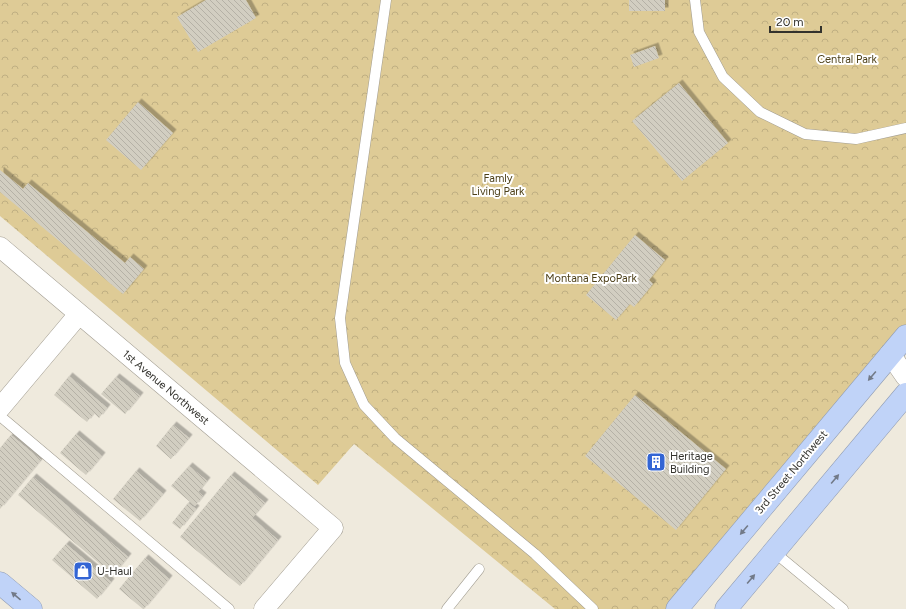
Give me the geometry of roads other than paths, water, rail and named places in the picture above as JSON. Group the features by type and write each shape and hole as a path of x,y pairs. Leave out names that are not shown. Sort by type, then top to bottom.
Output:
{"highway":[{"name":"3rd Street Northwest","path":"677,609 906,336"},
{"path":"726,609 906,394"},
{"path":"0,583 31,609"}],"street":[{"name":"1st Avenue Northwest","path":"0,247 333,528 264,609"},
{"path":"0,408 79,314"},
{"path":"890,354 906,377"}],"lane":[{"path":"386,0 340,318 345,363 364,405 395,438 535,554 593,609"},
{"path":"695,0 699,32 723,77 760,112 806,134 856,139 906,128"},
{"path":"0,416 229,609"},
{"path":"774,552 843,609"},
{"path":"447,609 479,569"}],"place":[{"name":"Heritage Building","path":"656,462"},
{"name":"U-Haul","path":"83,571"}],"park label":[{"name":"Central Park","path":"847,59"},
{"name":"Famly Living Park","path":"498,184"},
{"name":"Montana ExpoPark","path":"591,278"}]}
